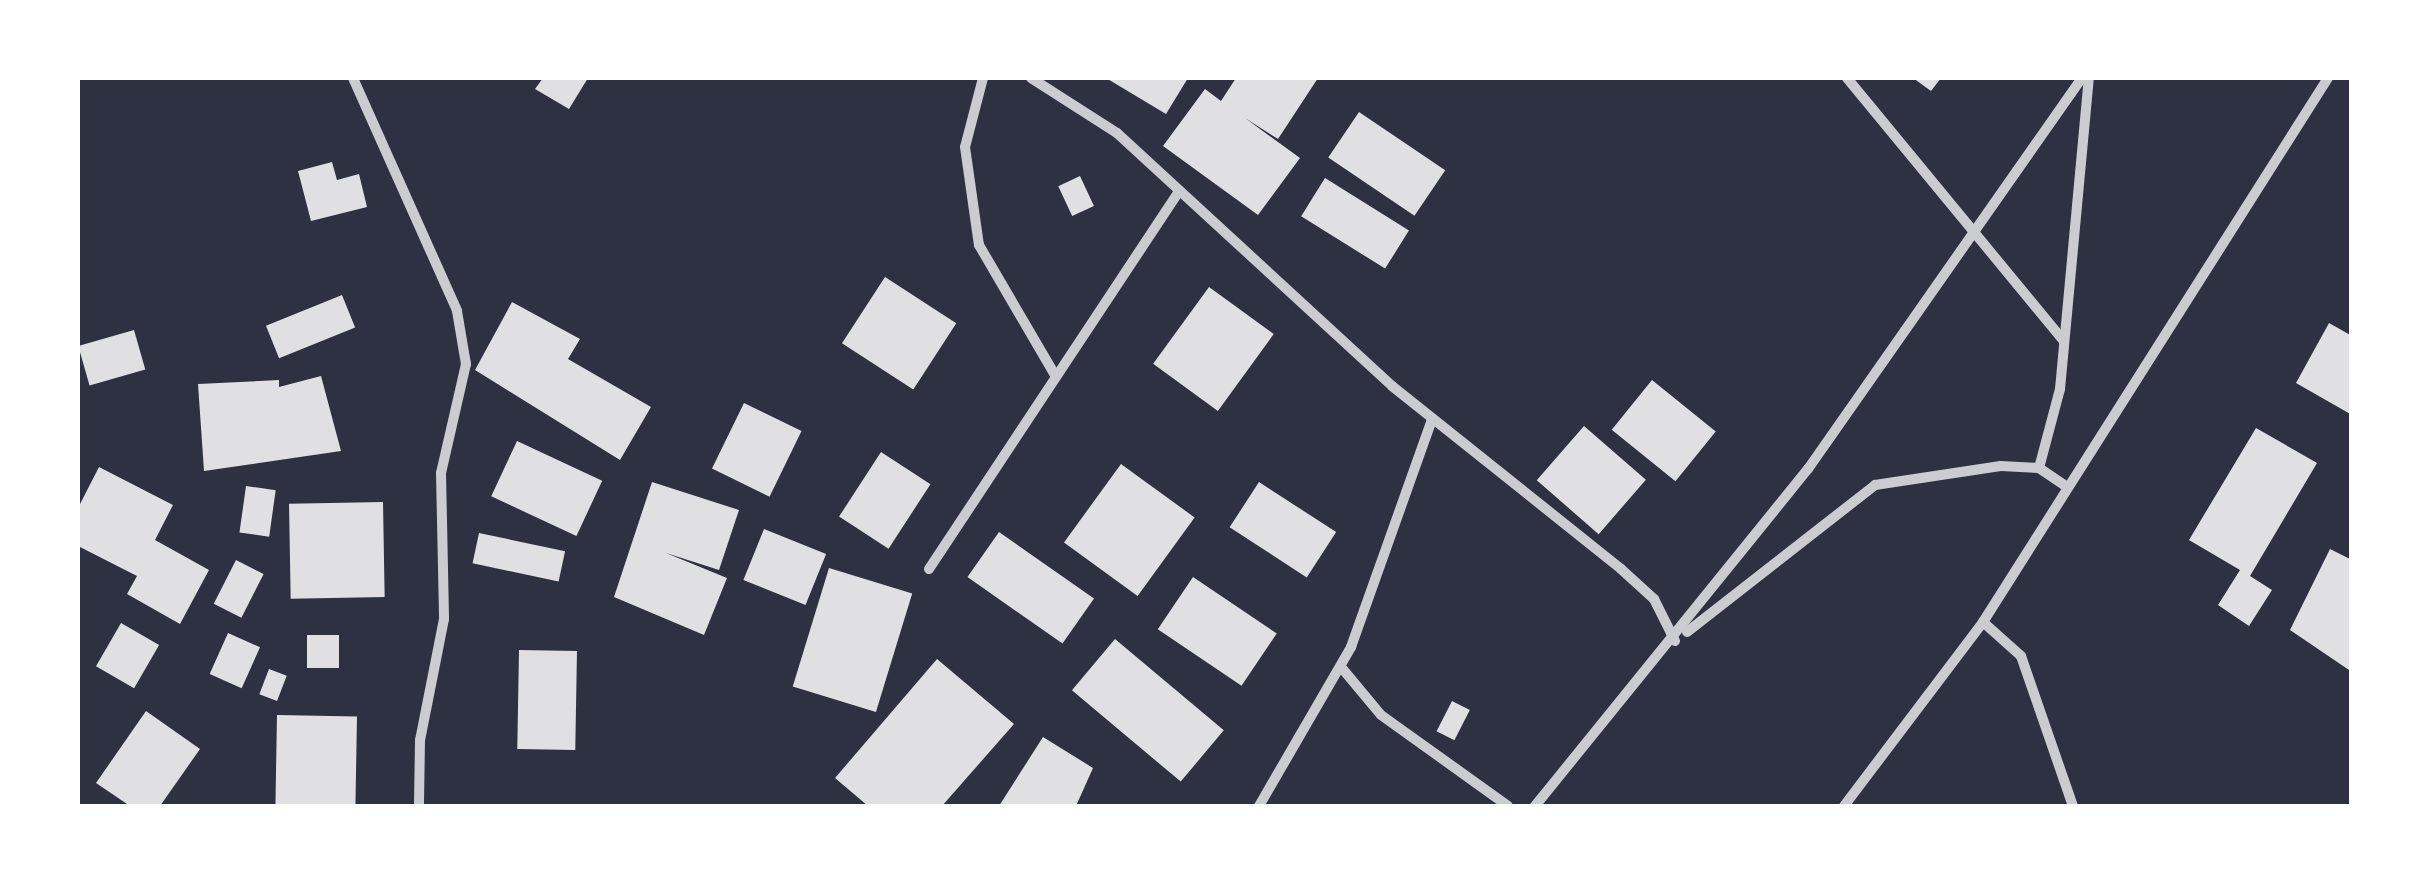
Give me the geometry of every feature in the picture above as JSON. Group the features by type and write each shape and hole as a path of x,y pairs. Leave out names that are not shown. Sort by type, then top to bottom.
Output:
{"street":[{"path":"352,78 456,312 466,364 441,473 444,620 420,740 420,806"},
{"path":"982,78 965,147 979,245 1055,375"},
{"path":"1031,78 1117,133 1177,194 1432,420 1621,568 1654,600 1674,642"},
{"path":"1847,78 1976,228 2065,342"},
{"path":"1535,806 1674,642 2085,78"},
{"path":"2039,468 2065,342 2085,78"},
{"path":"1844,806 1983,622 2328,78"},
{"path":"929,569 1177,194"},
{"path":"1259,806 1341,667 1432,420"},
{"path":"1674,642 1874,485 2039,468 2066,487"},
{"path":"1983,622 2022,656 2072,806"},
{"path":"1341,667 1381,715 1508,806"}],"building":[{"path":"543,78 588,78 569,109 535,89"},
{"path":"1106,78 1188,78 1166,114"},
{"path":"1236,78 1318,78 1278,139 1245,118 1300,158 1258,215 1163,146 1205,89 1221,101"},
{"path":"1913,78 1941,78 1931,91"},
{"path":"1359,112 1445,170 1414,216 1328,158"},
{"path":"332,162 337,180 359,174 367,207 311,221 298,171"},
{"path":"1080,176 1094,206 1072,216 1058,186"},
{"path":"1325,178 1409,230 1385,269 1301,216"},
{"path":"885,277 956,323 913,390 842,343"},
{"path":"1209,287 1274,334 1218,411 1153,364"},
{"path":"342,295 355,327 279,358 266,326"},
{"path":"512,302 580,339 568,359 651,407 620,460 475,370"},
{"path":"2329,323 2352,336 2352,415 2296,383"},
{"path":"134,330 145,369 90,385 78,346"},
{"path":"321,376 341,451 204,471 198,384 279,380 279,387"},
{"path":"1652,380 1716,432 1675,481 1612,430"},
{"path":"744,403 802,431 770,497 712,469"},
{"path":"1584,426 1646,480 1599,534 1537,480"},
{"path":"2256,428 2317,463 2250,576 2272,590 2249,626 2218,605 2240,570 2189,540"},
{"path":"517,441 602,481 576,536 491,496"},
{"path":"881,452 930,484 889,549 839,517"},
{"path":"1121,464 1195,517 1138,596 1064,542"},
{"path":"99,467 173,505 155,540 209,570 180,624 127,594 137,576 78,546 78,508"},
{"path":"652,482 739,510 719,570 666,553 727,578 704,635 614,597"},
{"path":"1259,482 1336,532 1307,577 1230,527"},
{"path":"246,486 276,490 269,537 239,533"},
{"path":"383,502 385,597 291,599 289,504"},
{"path":"764,529 826,554 806,605 743,580"},
{"path":"999,532 1094,599 1062,644 967,577"},
{"path":"479,533 565,551 559,582 473,563"},
{"path":"2330,549 2352,560 2352,672 2290,630"},
{"path":"236,560 264,574 241,618 214,604"},
{"path":"829,568 912,593 876,712 793,687"},
{"path":"1193,577 1277,633 1242,686 1158,629"},
{"path":"121,623 159,645 134,688 96,666"},
{"path":"228,633 260,647 242,688 210,674"},
{"path":"307,635 339,635 339,668 307,668"},
{"path":"1115,639 1224,730 1181,782 1072,690"},
{"path":"519,650 577,651 575,750 517,749"},
{"path":"937,659 1014,724 942,806 868,806 835,778"},
{"path":"269,669 287,676 277,701 259,694"},
{"path":"1452,701 1470,710 1454,740 1437,731"},
{"path":"146,711 200,749 160,806 130,806 96,783"},
{"path":"277,715 357,716 355,806 275,806"},
{"path":"1043,737 1093,768 1076,806 999,806"}]}
